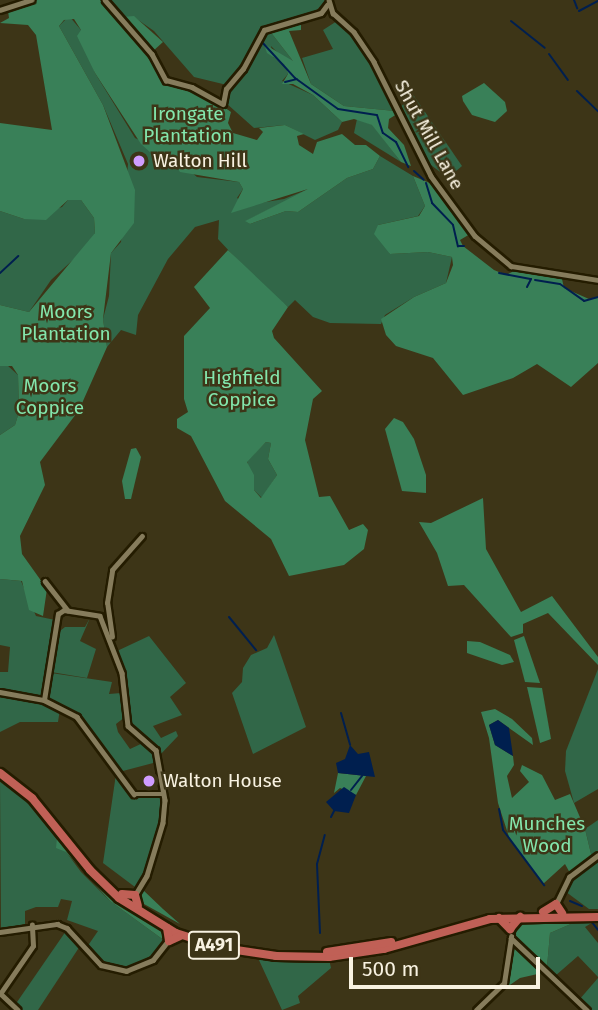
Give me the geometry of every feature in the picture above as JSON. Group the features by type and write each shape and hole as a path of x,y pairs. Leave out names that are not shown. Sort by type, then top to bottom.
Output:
{"highway":[{"name":"A491","path":"0,770 38,797 88,861 122,894 169,925 213,940 307,952 396,941 490,914 598,912"},
{"name":"A491","path":"0,770 32,798 107,887 183,936 246,952 329,957 384,949 499,918 598,918"},
{"path":"122,894 135,895 138,906"},
{"path":"543,912 556,904 562,913"},
{"path":"499,918 511,933 523,916"},
{"path":"167,928 169,941 183,936"}],"street":[{"path":"0,10 31,0"},
{"path":"105,0 152,54 166,80 192,86 223,104 226,89 243,69 264,30 321,13 333,13"},
{"path":"321,13 328,3"},
{"name":"Shut Mill Lane","path":"328,3 333,13 354,32 374,62 431,176 494,256 511,266 598,280"},
{"path":"135,895 147,876 163,823 163,794 156,750 128,726 123,677 112,638 107,603 112,570 142,536"},
{"path":"45,581 68,611"},
{"path":"44,700 49,691 56,618 62,610 100,617 112,638"},
{"path":"0,692 44,700 77,717 134,794 163,794"},
{"path":"556,904 569,877 598,855"},
{"path":"0,932 47,923 67,928 101,965 126,971 153,960 169,941"},
{"path":"18,1010 0,994 33,946 32,926"},
{"path":"476,1010 504,984 511,933"},
{"path":"511,933 587,1010"},
{"path":"6,1010 8,1000"}],"green space":[{"path":"37,0 102,0 151,57 159,78 172,86 204,93 231,112 228,123 233,133 257,140 263,132 259,128 285,125 304,134 297,136 299,145 313,154 317,142 342,134 355,145 366,145 380,156 373,169 347,178 298,212 286,211 250,224 245,221 308,189 231,213 243,189 239,182 180,172 167,153 151,153 141,144 95,73 77,36 81,30 74,19 64,20 59,26 103,105 135,190 134,223 111,253 103,319 107,347 79,410 40,462 45,485 20,536 22,554 47,589 43,616 29,610 22,581 0,579 0,435 15,425 19,412 18,375 12,366 0,366 0,305 29,312 95,233 94,218 81,200 68,200 46,220 24,219 0,211 0,123 52,130 36,35 28,25 0,23 9,18 8,11"},
{"path":"108,0 326,0 313,14 266,26 248,59 227,85 194,77 154,31 134,17 122,17"},
{"path":"69,16 81,30 95,73 135,138 168,153 197,177 239,182 243,189 237,198 248,205 284,199 316,186 246,221 250,224 286,211 298,212 347,178 373,169 380,156 413,176 425,206 418,216 378,225 390,254 428,252 452,257 446,283 414,297 385,315 381,324 330,323 313,317 295,300 288,307 259,283 218,239 219,220 195,227 168,259 138,315 136,335 121,330 107,347 103,319 109,296 111,253 121,242 128,164 103,105 59,26"},
{"path":"134,16 163,42 152,52 122,17"},
{"path":"301,20 301,30 289,31 311,84 344,106 395,111 397,114 389,119 388,128 404,145 411,166 401,162 372,125 354,119 342,122 313,95 293,84 282,84 288,74 284,64 267,53 264,44 293,61 269,30"},
{"path":"337,21 359,43 395,111 344,106 311,84 302,58 333,49 323,30"},
{"path":"269,30 293,61 286,61 271,46 273,57 284,63 288,74 282,81 313,95 342,122 338,130 315,140 285,125 254,128 226,103 227,91"},
{"path":"484,83 505,102 507,111 495,122 472,115 463,101 462,96"},
{"path":"412,93 462,166 448,178 427,162 399,109"},
{"path":"357,119 373,125 401,162 354,133"},
{"path":"413,176 432,184 443,196 470,234 460,240 463,246 494,270 506,275 516,270 562,279 564,288 589,299 598,298 598,363 571,387 537,364 513,378 463,395 433,358 396,346 386,335 381,319 414,297 446,283 453,265 452,257 428,252 390,254 374,234 378,225 419,216 425,206"},
{"path":"68,200 81,200 94,218 95,233 87,247 51,280 29,312 0,305 0,211 24,219 62,207"},
{"name":"Highfield Coppice","path":"228,250 288,307 272,331 274,338 322,391 313,399 305,440 319,497 330,496 349,530 363,524 368,530 364,549 344,565 289,576 271,539 225,501 191,436 177,428 177,419 188,412 184,399 184,336 210,308 194,287","holes":["266,442 271,443 268,459 277,475 261,498 254,490 254,475 247,462"]},
{"path":"7,365 18,375 19,412 15,425 0,435 0,366"},
{"path":"394,418 403,422 414,439 426,475 426,493 402,491 385,429"},
{"path":"266,442 271,443 268,459 277,475 262,498 254,490 247,461"},
{"path":"136,448 141,457 131,499 125,499 122,481 131,449"},
{"path":"483,498 486,549 521,612 552,596 598,657 598,665 548,613 523,624 523,633 511,637 464,585 448,586 437,553 419,522 431,523"},
{"path":"0,579 21,581 36,616 55,620 43,697 0,691 0,672 8,672 10,647 0,645"},
{"path":"90,618 80,641 96,649 87,678 51,672 56,634 65,627 85,627"},
{"path":"274,635 306,727 253,754 232,693 242,682 243,668 251,655 267,648"},
{"path":"149,636 186,683 170,697 182,715 153,726 161,738 176,731 178,736 159,756 128,723 117,651"},
{"path":"524,636 540,683 525,682 514,640"},
{"path":"467,641 480,642 510,655 514,662 502,665 467,653"},
{"path":"598,669 598,789 574,803 565,771 566,751"},
{"path":"51,673 112,682 109,694 121,693 125,717 116,724 118,732 130,749 145,742 155,752 157,762 119,772 78,716 46,700"},
{"path":"527,687 542,688 551,739 540,743"},
{"path":"0,694 60,709 58,722 20,722 0,732"},
{"name":"Munches Wood","path":"495,709 512,719 532,738 533,745 498,720 489,725 495,745 513,756 514,765 507,776 512,798 529,782 520,771 522,765 542,775 555,800 570,794 585,829 592,858 570,873 565,864 543,884 510,840 498,803 489,738 481,712"},
{"path":"338,773 366,776 356,795 340,788 334,793"},
{"path":"116,774 138,798 160,797 161,829 146,873 135,887 103,863"},
{"path":"0,777 22,791 113,897 161,931 165,941 110,901 66,852 56,848 57,838 30,803 0,782"},
{"path":"0,782 30,803 81,872 110,901 165,941 156,953 129,968 103,964 87,947 98,931 67,920 72,901 61,899 58,907 36,907 25,911 25,924 1,929"},
{"path":"598,820 598,853 592,858 585,829"},
{"path":"598,857 598,909 589,909 562,889"},
{"path":"142,889 180,924 144,904 138,898"},
{"path":"580,920 595,921 585,927 598,943 598,977 578,956 555,976 547,967 550,933"},
{"path":"580,920 550,933 547,967 542,973 520,978 504,989 513,925"},
{"path":"66,931 80,946 38,1010 21,1010 15,1005"},
{"path":"258,958 329,959 331,968 298,996 300,1003 282,1010"},
{"path":"598,978 598,1010 590,1010 579,1000"}],"water":[{"path":"498,720 509,728 513,756 495,745 489,725"},
{"path":"350,745 358,754 369,752 375,777 338,773 336,763 345,759"},
{"path":"344,787 356,795 349,813 334,811 326,802"}],"waterway":[{"path":"574,0 577,8"},
{"path":"579,11 598,1"},
{"path":"511,21 545,48"},
{"path":"261,41 295,78 338,109 377,115 383,133 396,142 408,167"},
{"path":"549,54 568,80"},
{"path":"230,82 239,70"},
{"path":"285,82 297,79"},
{"path":"577,91 598,111"},
{"path":"414,171 424,180"},
{"path":"426,183 432,203 453,225 458,246 464,246"},
{"path":"0,273 18,256"},
{"path":"499,273 530,279"},
{"path":"527,287 531,279"},
{"path":"535,280 560,284 584,301 598,297"},
{"path":"229,617 256,650"},
{"path":"341,713 350,745"},
{"path":"351,790 362,776"},
{"path":"499,809 503,830 544,885"},
{"path":"331,817 334,811"},
{"path":"320,933 317,864 325,835"},
{"path":"570,901 582,906"},
{"path":"591,921 598,930"}],"place":[{"name":"Walton Hill","path":"139,161"},
{"name":"Walton House","path":"149,781"}],"park label":[{"name":"Irongate Plantation","path":"188,125"},
{"name":"Moors Plantation","path":"66,323"},
{"name":"Moors Coppice","path":"50,397"}]}
